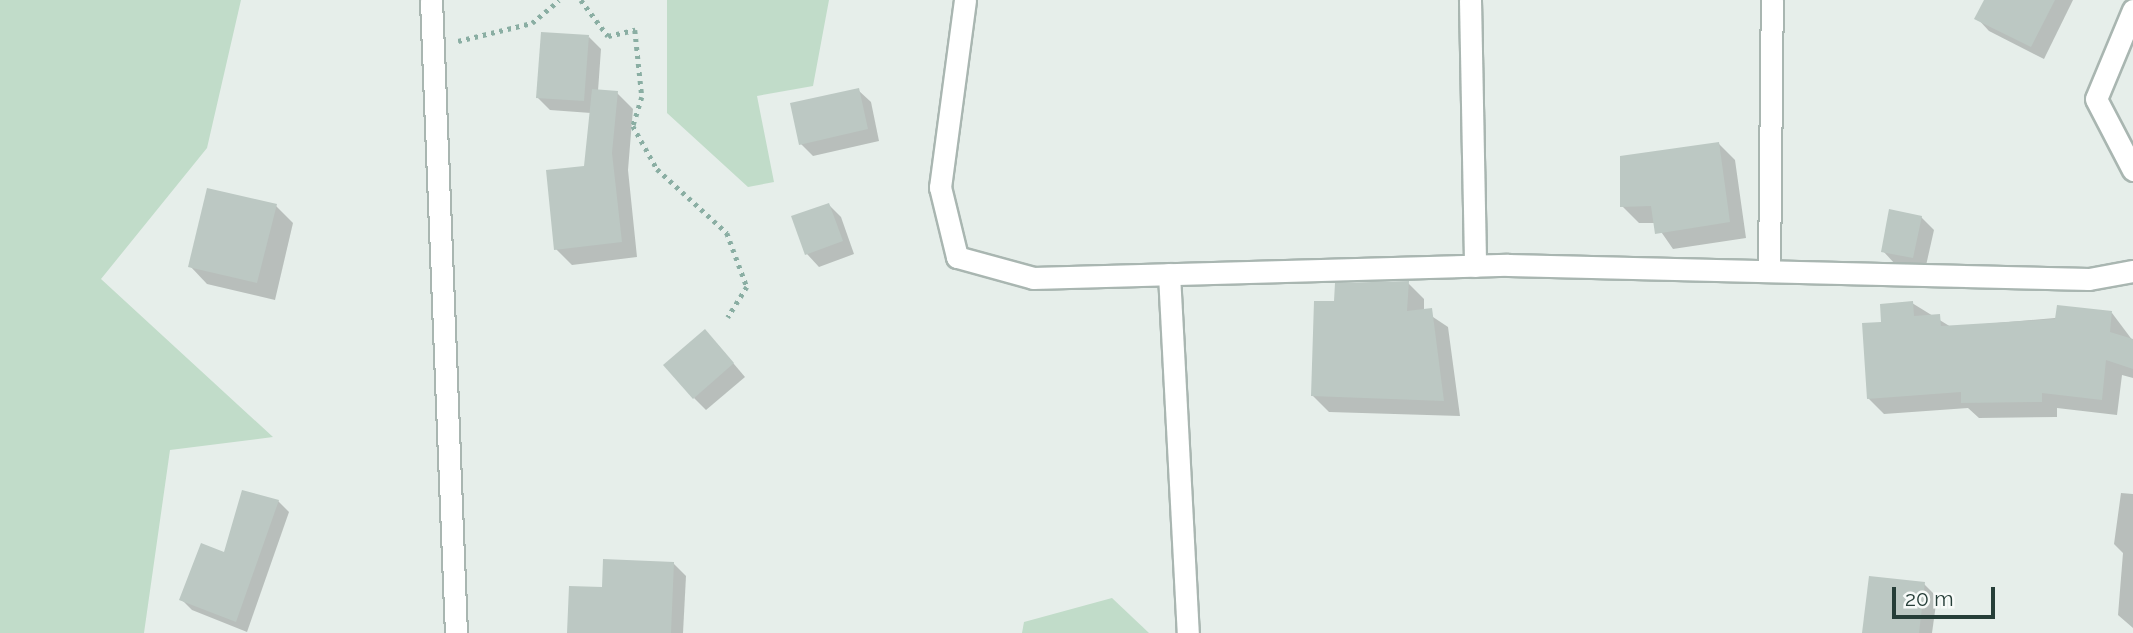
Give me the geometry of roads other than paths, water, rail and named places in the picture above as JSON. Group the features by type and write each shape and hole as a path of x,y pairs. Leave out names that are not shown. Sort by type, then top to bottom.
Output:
{"street":[{"path":"431,0 456,633"},
{"path":"965,0 940,187 957,257 1033,278 1475,266 2089,279 2133,271"},
{"path":"1469,0 1475,266"},
{"path":"1769,271 1772,0"},
{"path":"2133,10 2096,99 2133,170"},
{"path":"1169,274 1188,633"}]}
